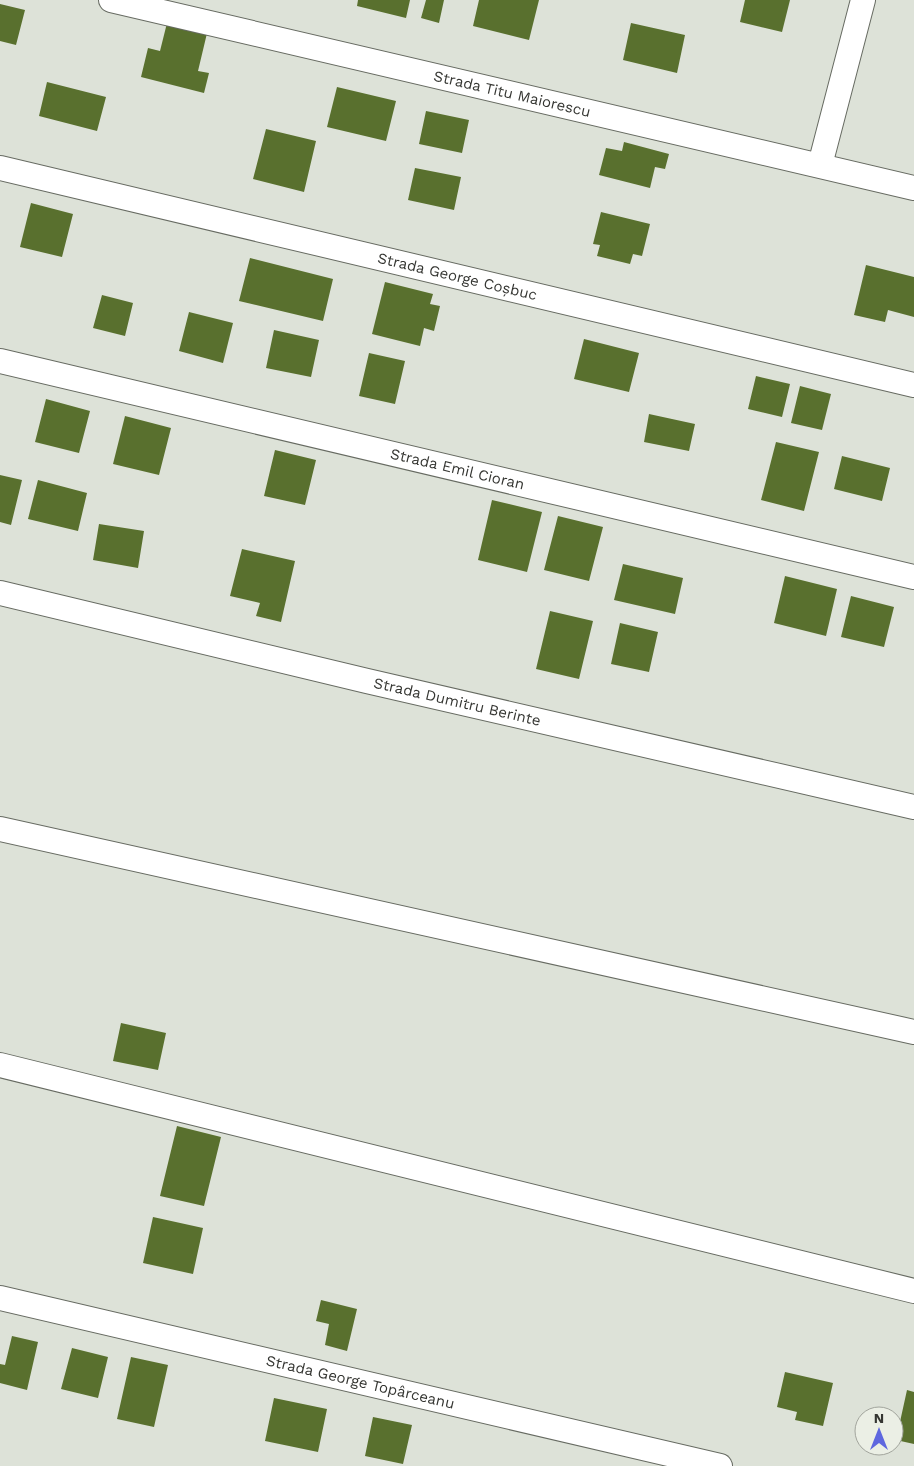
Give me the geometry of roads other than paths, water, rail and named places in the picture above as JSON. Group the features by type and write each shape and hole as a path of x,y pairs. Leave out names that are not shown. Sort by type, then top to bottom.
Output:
{"street":[{"name":"Strada Titu Maiorescu","path":"111,0 914,188"},
{"path":"820,165 863,0"},
{"name":"Strada George Coșbuc","path":"0,168 914,385"},
{"name":"Strada Emil Cioran","path":"0,361 914,577"},
{"name":"Strada Dumitru Berinte","path":"0,593 914,807"},
{"path":"0,829 914,1032"},
{"path":"0,1065 914,1291"},
{"name":"Strada George Topârceanu","path":"0,1298 720,1466"}]}
